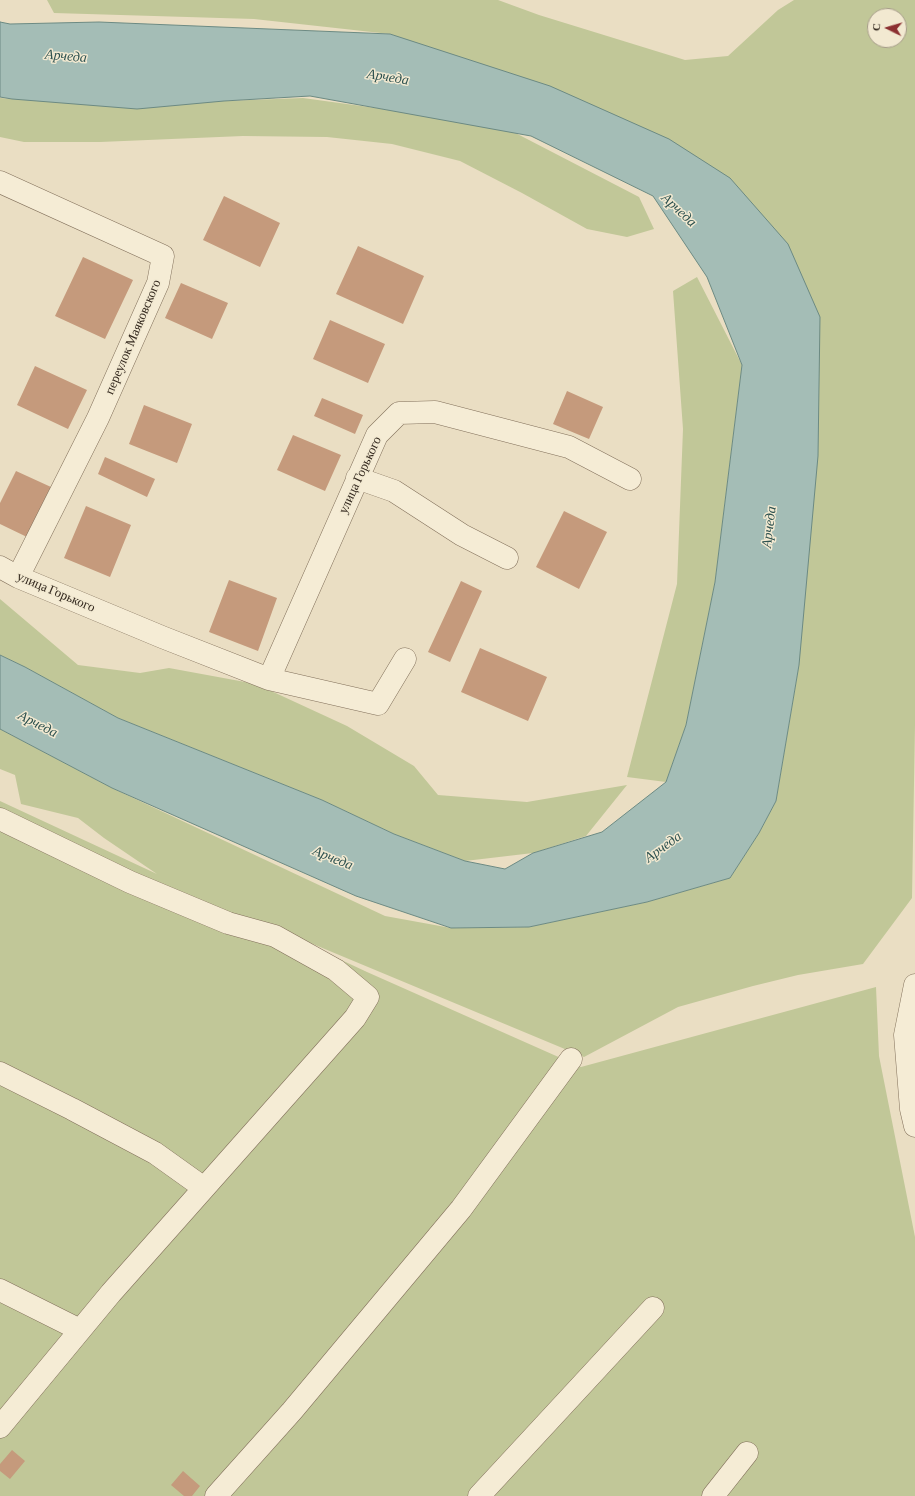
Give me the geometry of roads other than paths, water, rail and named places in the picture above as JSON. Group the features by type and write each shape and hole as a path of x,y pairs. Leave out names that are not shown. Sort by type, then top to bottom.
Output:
{"street":[{"name":"переулок Маяковского","path":"0,182 163,256 158,283 98,418 9,572"},
{"name":"улица Горького","path":"270,679 377,435 399,413 435,412 569,447 630,479"},
{"path":"357,478 394,491 462,536 507,558"},
{"name":"улица Горького","path":"9,572 162,637 270,679 378,704 405,659"},
{"path":"0,820 130,882 221,920 274,936 336,970 368,997 355,1018 111,1293 0,1427"},
{"path":"915,985 905,1035 911,1108 915,1126"},
{"path":"216,1496 292,1411 461,1209 571,1059"},
{"path":"0,1072 155,1153 204,1188"},
{"path":"0,1290 80,1330"},
{"path":"479,1496 653,1308"},
{"path":"713,1496 747,1453"}],"water":[{"name":"Арчеда","path":"0,22 10,24 99,22 390,34 550,86 669,139 730,178 788,244 820,317 818,456 799,665 776,801 759,833 730,878 647,902 529,927 451,928 356,896 112,788 0,729 0,655 118,718 322,800 394,834 465,861 505,869 533,853 602,832 666,782 686,725 715,582 742,365 707,277 653,196 531,136 310,96 224,101 137,109 0,97"}]}
